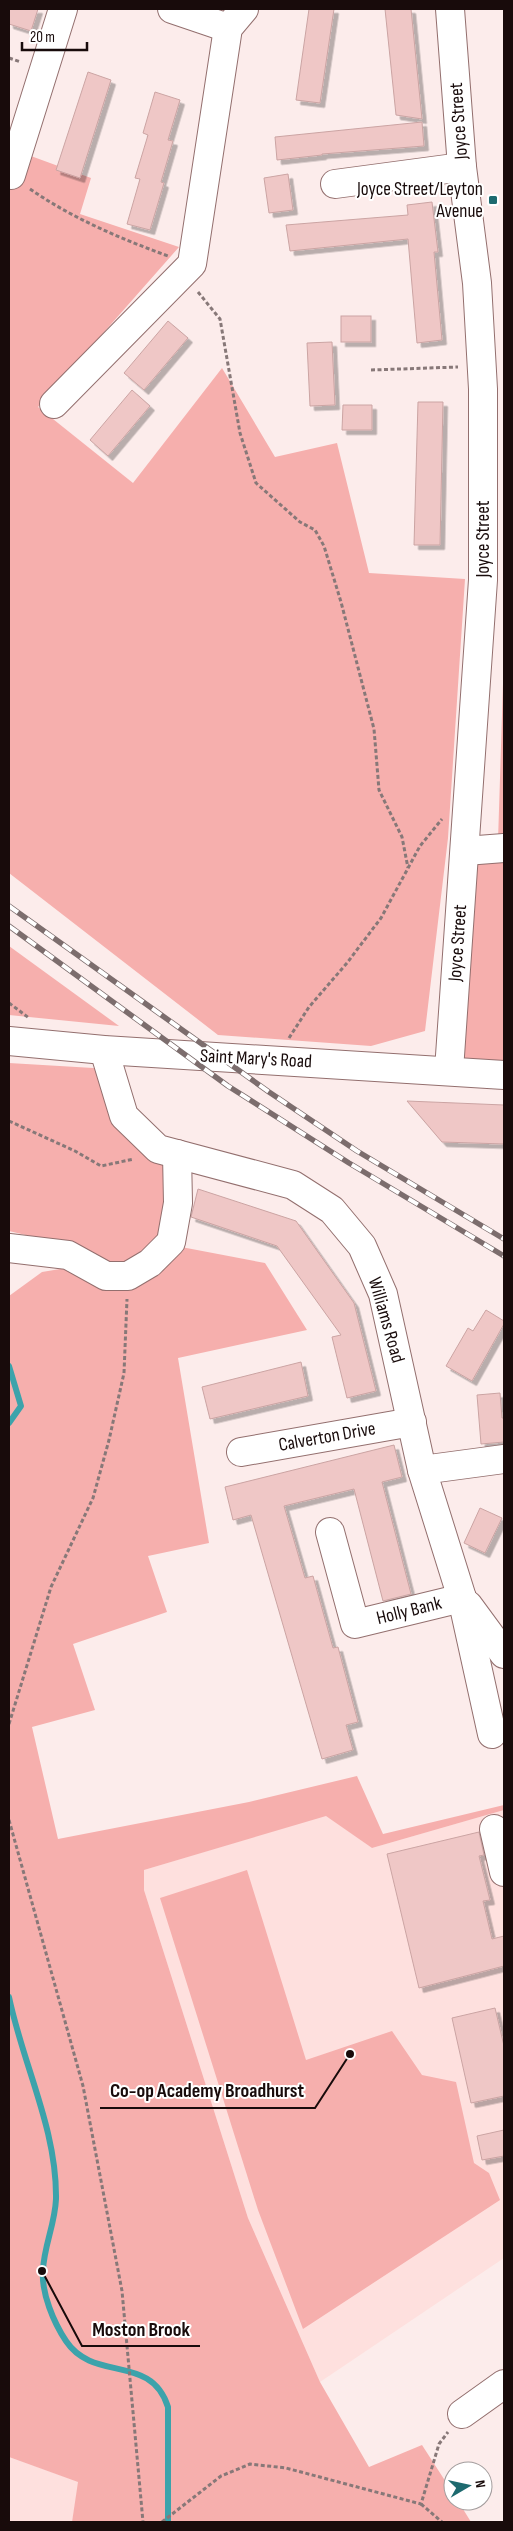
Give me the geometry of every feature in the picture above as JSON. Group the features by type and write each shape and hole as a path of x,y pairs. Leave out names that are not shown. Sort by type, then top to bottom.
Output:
{"street":[{"path":"11,175 63,9"},
{"path":"54,404 187,269 236,19 172,9"},
{"name":"Joyce Street","path":"449,1070 483,580 490,381 462,168 450,9"},
{"path":"335,184 462,168"},
{"path":"465,851 504,848"},
{"name":"Saint Mary's Road","path":"9,1041 104,1050 449,1070 504,1075"},
{"name":"Williams Road","path":"104,1050 124,1116 167,1152 293,1185 332,1210 362,1246 383,1294 422,1470 462,1598 492,1734"},
{"path":"9,1248 68,1255 106,1276 128,1276 150,1263 171,1242 178,1203 167,1152"},
{"name":"Calverton Drive","path":"241,1452 412,1422"},
{"path":"422,1470 504,1458"},
{"name":"Holly Bank","path":"330,1532 356,1624 462,1598"},
{"path":"462,1598 504,1654"},
{"path":"494,1829 504,1872"},
{"path":"462,2414 504,2384"}],"path":[{"path":"11,175 66,211 120,239 187,269 220,319 240,433 256,483 300,522 315,530 324,546 344,611 374,729 380,790 402,837 408,868"},
{"path":"372,370 490,381"},
{"path":"275,1060 309,1007 347,963 381,918 420,846 445,816"},
{"path":"9,1121 75,1151 101,1166 167,1152"},
{"path":"9,1724 51,1587 93,1498 109,1440 124,1373 128,1276"},
{"path":"9,1820 83,2086 122,2291 143,2522"},
{"path":"421,2504 439,2444 462,2414"},
{"path":"162,2522 221,2476 250,2464 286,2468 421,2504 442,2522"}],"shaded area":[{"path":"9,148 91,178 80,214 179,247 38,407 133,483 222,368 275,457 337,443 369,573 465,579 448,838 425,1031 371,1046 218,1035 9,873"},
{"path":"504,652 504,1075 449,1070 466,835 498,841"},
{"path":"9,946 119,1026 9,1015"},
{"path":"9,1063 110,1069 124,1116 177,1154 171,1242 123,1266 55,1242 9,1231"},
{"path":"176,1246 265,1263 307,1330 178,1358 209,1543 148,1556 167,1612 73,1644 95,1710 32,1727 58,1839 249,1802 357,1776 383,1834 504,1805 504,1810 372,1848 326,1816 144,1870 144,1890 248,2218 320,2382 369,2467 422,2445 443,2478 443,2511 464,2511 471,2522 72,2522 78,2482 9,2457 9,1296 42,1272 72,1267 102,1290 143,1284"},
{"path":"504,1810 504,2258 320,2382 248,2218 144,1890 144,1870 326,1815 372,1848"},
{"path":"247,1870 306,2060 392,2031 422,2075 456,2082 474,2163 489,2173 500,2200 303,2329 258,2210 160,1898"},
{"path":"9,2457 79,2482 72,2522 9,2522"}],"building":[{"path":"9,9 38,9 31,31 9,24"},
{"path":"309,9 334,9 320,103 296,100"},
{"path":"385,9 411,9 422,119 396,115"},
{"path":"88,72 111,80 80,178 56,170"},
{"path":"155,92 180,100 168,140 173,141 161,182 164,183 150,230 127,224 140,179 135,178 148,135 143,133"},
{"path":"422,122 424,146 322,154 277,160 275,137"},
{"path":"288,174 293,210 269,213 264,178"},
{"path":"432,202 438,252 434,252 442,340 417,343 408,239 290,251 286,225 408,215 407,205"},
{"path":"341,316 371,316 371,342 341,342"},
{"path":"168,321 188,338 144,390 124,373"},
{"path":"332,342 335,405 310,406 307,343"},
{"path":"132,390 150,406 108,456 90,440"},
{"path":"418,402 443,402 440,545 414,545"},
{"path":"343,405 372,405 372,430 342,430"},
{"path":"407,1101 504,1105 504,1144 442,1142"},
{"path":"198,1189 296,1221 354,1303 376,1391 347,1398 332,1337 341,1335 277,1246 191,1217"},
{"path":"486,1310 504,1321 504,1324 472,1381 446,1366 468,1328 473,1331"},
{"path":"301,1362 308,1396 210,1419 202,1387"},
{"path":"500,1393 502,1418 504,1418 504,1442 481,1444 477,1395"},
{"path":"394,1445 402,1477 382,1482 411,1594 383,1601 354,1489 284,1506 305,1578 313,1576 333,1648 338,1647 358,1722 346,1725 353,1750 322,1759 251,1515 233,1520 225,1487"},
{"path":"480,1508 502,1518 485,1553 464,1543"},
{"path":"479,1832 484,1855 479,1856 490,1900 483,1901 492,1939 504,1936 504,1966 419,1988 387,1854"},
{"path":"495,2008 504,2046 504,2096 471,2103 452,2018"},
{"path":"504,2130 504,2156 482,2160 477,2136"}],"waterway":[{"path":"9,1366 21,1406 9,1423"},
{"path":"9,1997 45,2122 55,2173 55,2208 43,2270 46,2298 61,2334 78,2354 106,2366 136,2373 149,2380 160,2390 168,2407 168,2522"}],"railway":[{"path":"9,906 269,1092 357,1151 504,1239"},
{"path":"9,926 228,1086 349,1163 504,1256"}],"place":[{"name":"Joyce Street/Leyton Avenue","path":"493,200"},
{"name":"Co-op Academy Broadhurst","path":"350,2054"},
{"name":"Moston Brook","path":"42,2271"}]}
